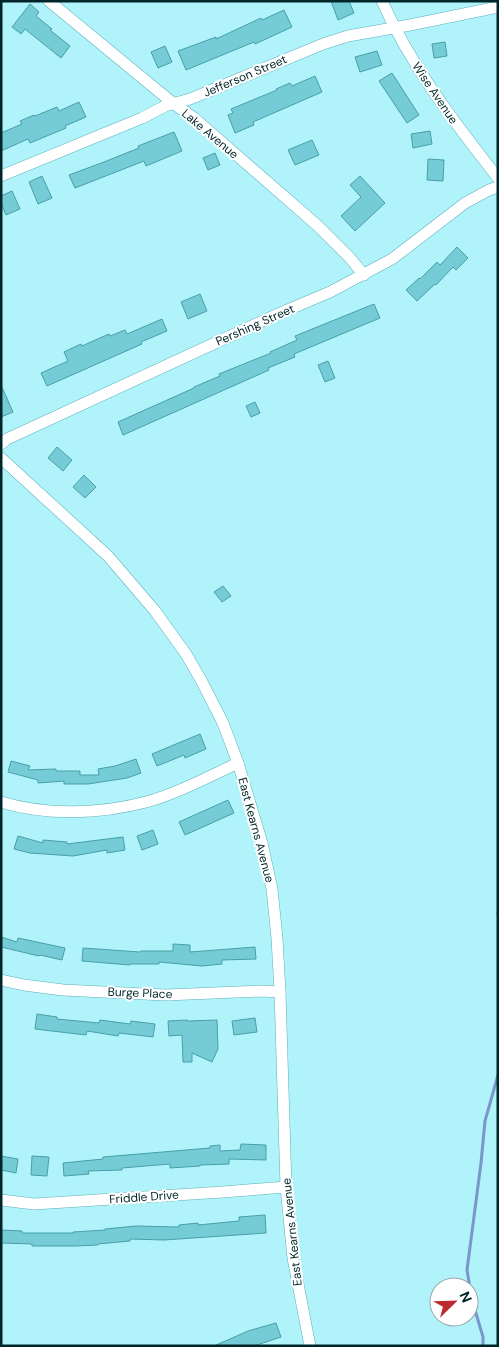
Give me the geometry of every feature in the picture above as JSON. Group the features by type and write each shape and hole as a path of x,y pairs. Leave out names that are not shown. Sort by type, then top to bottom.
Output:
{"street":[{"name":"Lake Avenue","path":"49,1 174,104 194,118 318,226 364,275"},
{"name":"Wise Avenue","path":"382,1 408,53 456,126 498,178"},
{"name":"Jefferson Street","path":"1,176 142,118 165,106 190,99 323,44 348,36 498,7"},
{"name":"Pershing Street","path":"1,444 7,439 364,275 392,259 465,203 489,190 498,188"},
{"name":"East Kearns Avenue","path":"1,458 108,556 155,610 186,654 201,680 223,723 238,763 262,842 272,889 280,992 286,1187 293,1258 310,1346"},
{"path":"1,802 39,810 91,811 118,808 146,802 184,788 238,763"},
{"name":"Burge Place","path":"1,980 63,990 156,995 280,992"},
{"name":"Friddle Drive","path":"1,1200 34,1204 286,1187"}],"building":[{"path":"331,1 349,1 354,13 338,20"},
{"path":"30,4 39,12 36,16 70,46 61,58 25,29 21,34 12,27"},
{"path":"284,10 292,27 255,44 254,42 186,70 178,51 216,37 216,39 261,18 262,20"},
{"path":"445,42 447,56 434,58 432,44"},
{"path":"165,46 172,62 158,68 151,52"},
{"path":"377,51 382,65 360,72 355,57"},
{"path":"392,73 419,115 407,123 379,81"},
{"path":"315,76 322,92 253,122 254,125 235,133 228,115 233,113 231,109 290,83 292,86"},
{"path":"79,102 86,117 65,126 66,128 30,143 28,139 1,151 1,133 22,124 20,121 57,107 59,111"},
{"path":"430,131 432,144 413,148 411,134"},
{"path":"174,132 182,151 146,166 144,161 75,188 69,175 139,148 138,146"},
{"path":"312,140 319,155 295,165 288,150"},
{"path":"215,153 220,165 208,170 203,158"},
{"path":"428,159 444,160 443,181 427,180"},
{"path":"42,176 52,198 38,204 29,182"},
{"path":"360,176 385,203 355,231 341,216 361,197 350,185"},
{"path":"12,191 20,209 6,215 1,203 1,196"},
{"path":"457,247 468,258 456,270 453,267 417,301 406,290 437,262 440,265"},
{"path":"200,294 207,311 188,319 181,302"},
{"path":"374,304 380,318 294,354 295,357 268,368 269,370 123,435 118,422 220,376 219,374 271,353 297,340 295,336"},
{"path":"162,319 167,331 47,386 41,373 68,361 64,352 109,334 110,336 125,330 127,334"},
{"path":"328,361 335,378 325,382 318,365"},
{"path":"1,385 13,412 1,417"},
{"path":"255,402 260,413 251,417 246,406"},
{"path":"57,447 72,460 63,471 48,458"},
{"path":"84,475 96,487 85,498 73,487"},
{"path":"223,586 231,596 222,602 214,592"},
{"path":"200,734 206,749 185,758 184,755 157,766 152,754"},
{"path":"136,759 141,773 127,778 88,784 64,784 64,781 38,783 38,780 8,772 11,761 30,766 28,770 56,769 56,771 80,771 80,775 99,775 98,769"},
{"path":"228,800 234,813 185,835 179,822"},
{"path":"153,830 158,844 142,850 137,836"},
{"path":"18,836 43,843 43,840 67,842 67,844 123,837 125,850 107,853 107,850 73,856 30,853 14,849"},
{"path":"1,937 17,942 18,938 65,948 62,960 1,947"},
{"path":"173,944 190,945 190,952 255,947 256,959 222,960 222,964 202,966 159,962 159,964 130,965 82,961 83,948 140,952 173,951"},
{"path":"37,1014 57,1017 57,1019 99,1023 100,1020 130,1024 131,1021 155,1024 153,1037 119,1033 118,1036 87,1031 86,1035 35,1029"},
{"path":"255,1018 257,1032 234,1035 232,1021"},
{"path":"217,1020 218,1049 212,1062 192,1053 192,1062 183,1062 182,1035 169,1036 168,1021"},
{"path":"241,1144 266,1145 266,1160 229,1159 229,1164 170,1168 170,1164 122,1168 122,1170 88,1171 89,1174 64,1176 63,1163 103,1159 103,1157 210,1148 210,1146 220,1145 220,1151 240,1150"},
{"path":"1,1156 18,1159 16,1173 1,1170"},
{"path":"32,1156 49,1157 47,1176 31,1175"},
{"path":"265,1215 266,1233 164,1240 130,1239 130,1241 98,1245 74,1246 32,1246 32,1244 1,1243 1,1230 22,1231 22,1233 73,1233 136,1226 179,1227 179,1225 198,1223 198,1225 239,1221 239,1217"},
{"path":"276,1323 281,1337 254,1346 214,1346 248,1331"}],"waterway":[{"path":"483,1346 483,1337 472,1300 467,1270 485,1121 498,1075"}]}
